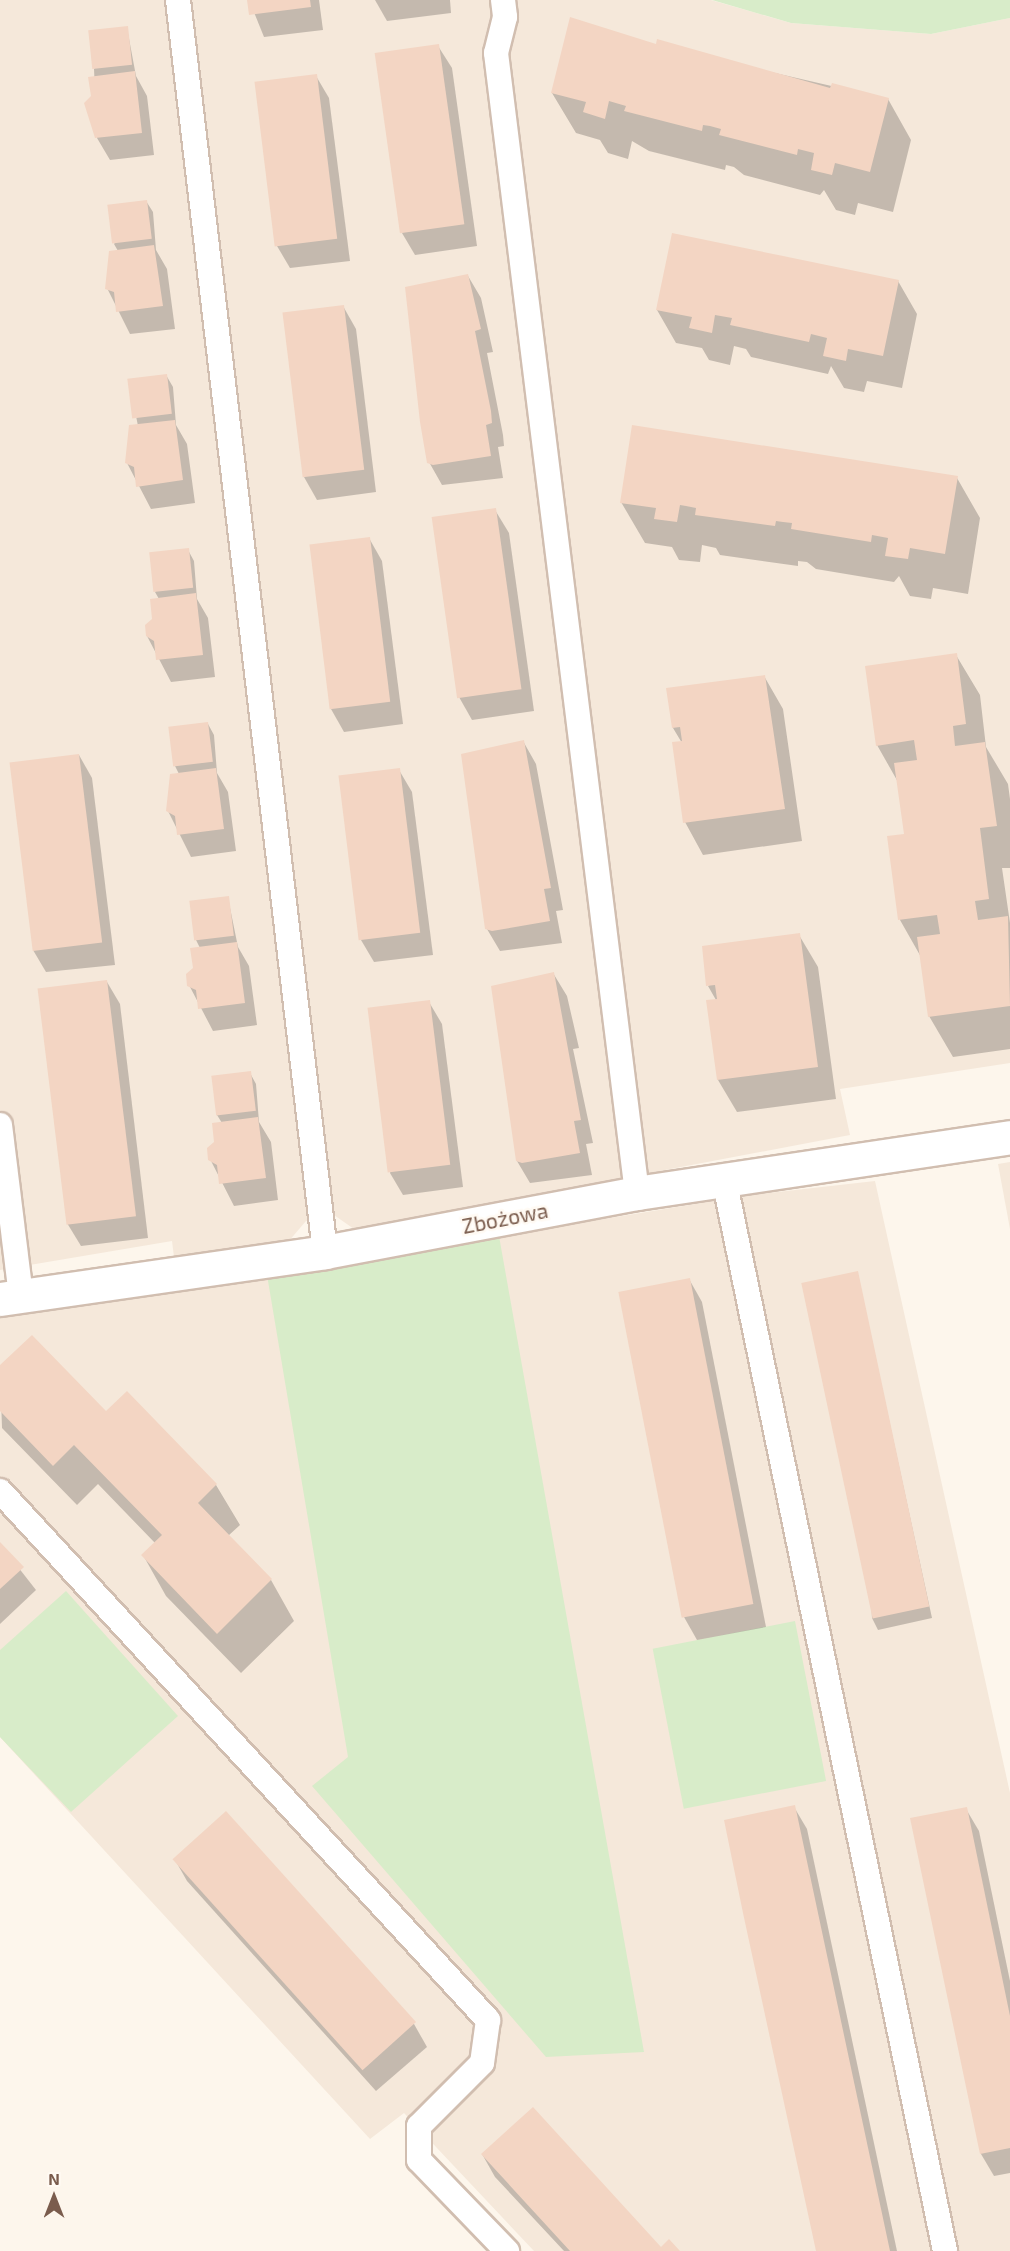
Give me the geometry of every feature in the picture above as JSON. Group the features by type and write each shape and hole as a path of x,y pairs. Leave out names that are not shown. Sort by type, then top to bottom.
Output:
{"street":[{"name":"Zbożowa","path":"11,1297 325,1252 637,1192 1010,1137"}],"lane":[{"path":"178,0 325,1252"},
{"path":"503,0 505,17 496,53 637,1192"},
{"path":"0,1125 11,1297"},
{"path":"723,1179 945,2251"},
{"path":"0,1491 488,2020 482,2063 419,2126 418,2160 507,2251"}],"shaded area":[{"path":"0,0 711,0 791,23 931,34 1010,18 1010,1063 840,1089 850,1135 354,1229 334,1215 306,1221 288,1242 174,1257 172,1241 0,1270"},
{"path":"1010,1162 1010,1229 998,1164"},
{"path":"875,1181 1010,1793 1010,2251 534,2251 404,2113 370,2139 0,1737 0,1318 750,1195"}],"green space":[{"path":"712,0 1010,0 1010,18 931,34 791,23"},
{"path":"499,1236 644,2052 546,2057 312,1786 348,1757 267,1275"},
{"path":"66,1591 178,1716 71,1812 0,1737 0,1650"},
{"path":"795,1621 826,1781 684,1809 653,1649"}],"building":[{"path":"247,0 310,0 311,7 249,15"},
{"path":"570,17 656,44 657,39 830,88 832,83 889,98 870,172 835,163 832,175 811,170 814,153 798,149 797,155 719,135 721,129 710,126 703,125 702,131 624,111 626,106 609,101 605,119 583,112 586,102 551,93"},
{"path":"128,26 132,65 92,69 88,30"},
{"path":"439,44 464,224 400,233 375,53"},
{"path":"135,71 142,133 95,138 84,103 91,96 88,77"},
{"path":"317,74 337,239 275,246 254,82"},
{"path":"147,200 152,239 112,244 107,205"},
{"path":"672,233 899,280 883,356 848,349 846,361 823,356 827,338 811,334 809,342 730,325 732,318 715,315 712,333 689,328 692,317 656,310"},
{"path":"154,245 163,306 116,312 114,292 105,289 109,251"},
{"path":"468,274 481,329 475,331 491,411 492,423 486,425 491,456 433,465 427,463 420,422 405,287"},
{"path":"344,305 364,470 303,477 282,313"},
{"path":"167,374 172,414 132,419 127,379"},
{"path":"175,420 183,480 136,487 134,467 125,463 129,425"},
{"path":"632,425 958,476 945,554 910,548 908,559 885,556 888,538 872,535 871,542 791,529 792,523 776,521 775,526 695,515 696,508 680,505 677,522 654,519 656,508 620,503"},
{"path":"496,508 521,689 457,698 432,517"},
{"path":"370,537 390,702 330,709 309,544"},
{"path":"189,548 193,588 153,592 149,552"},
{"path":"196,593 203,655 156,660 154,641 146,636 145,625 152,619 150,599"},
{"path":"957,653 966,724 953,726 955,746 985,742 997,826 980,828 989,899 975,901 978,920 1008,916 1010,1006 928,1017 917,937 940,934 937,915 898,920 887,836 904,834 894,763 917,760 914,740 876,746 865,666"},
{"path":"765,675 785,809 683,823 672,742 682,741 680,727 672,728 666,688"},
{"path":"208,722 213,762 173,767 168,727"},
{"path":"524,740 551,888 544,889 550,921 492,931 485,929 461,754"},
{"path":"79,754 102,943 33,951 10,763"},
{"path":"216,768 224,829 177,835 175,816 166,811 170,774"},
{"path":"400,768 420,933 359,940 338,776"},
{"path":"229,896 234,936 194,941 189,901"},
{"path":"800,933 818,1067 717,1080 706,1000 717,999 715,985 706,986 702,946"},
{"path":"237,942 245,1003 198,1009 196,990 187,986 186,974 193,968 190,948"},
{"path":"554,972 581,1120 574,1121 580,1153 522,1163 516,1161 491,986"},
{"path":"107,980 136,1216 67,1225 38,989"},
{"path":"430,1000 450,1165 388,1172 367,1008"},
{"path":"251,1071 256,1111 216,1116 211,1076"},
{"path":"258,1117 266,1178 219,1184 217,1165 208,1160 207,1148 214,1142 212,1123"},
{"path":"858,1271 929,1607 873,1619 801,1283"},
{"path":"690,1278 753,1604 682,1618 618,1292"},
{"path":"32,1335 106,1411 127,1391 217,1484 198,1503 272,1579 217,1634 141,1555 162,1535 74,1445 53,1466 0,1411 0,1365"},
{"path":"0,1542 24,1567 0,1589"},
{"path":"795,1805 890,2251 816,2251 743,1913 724,1820"},
{"path":"967,1807 1010,2016 1010,2148 980,2154 910,1818"},
{"path":"226,1811 416,2022 363,2070 172,1859"},
{"path":"533,2107 661,2247 669,2239 680,2251 570,2251 481,2154"}]}
